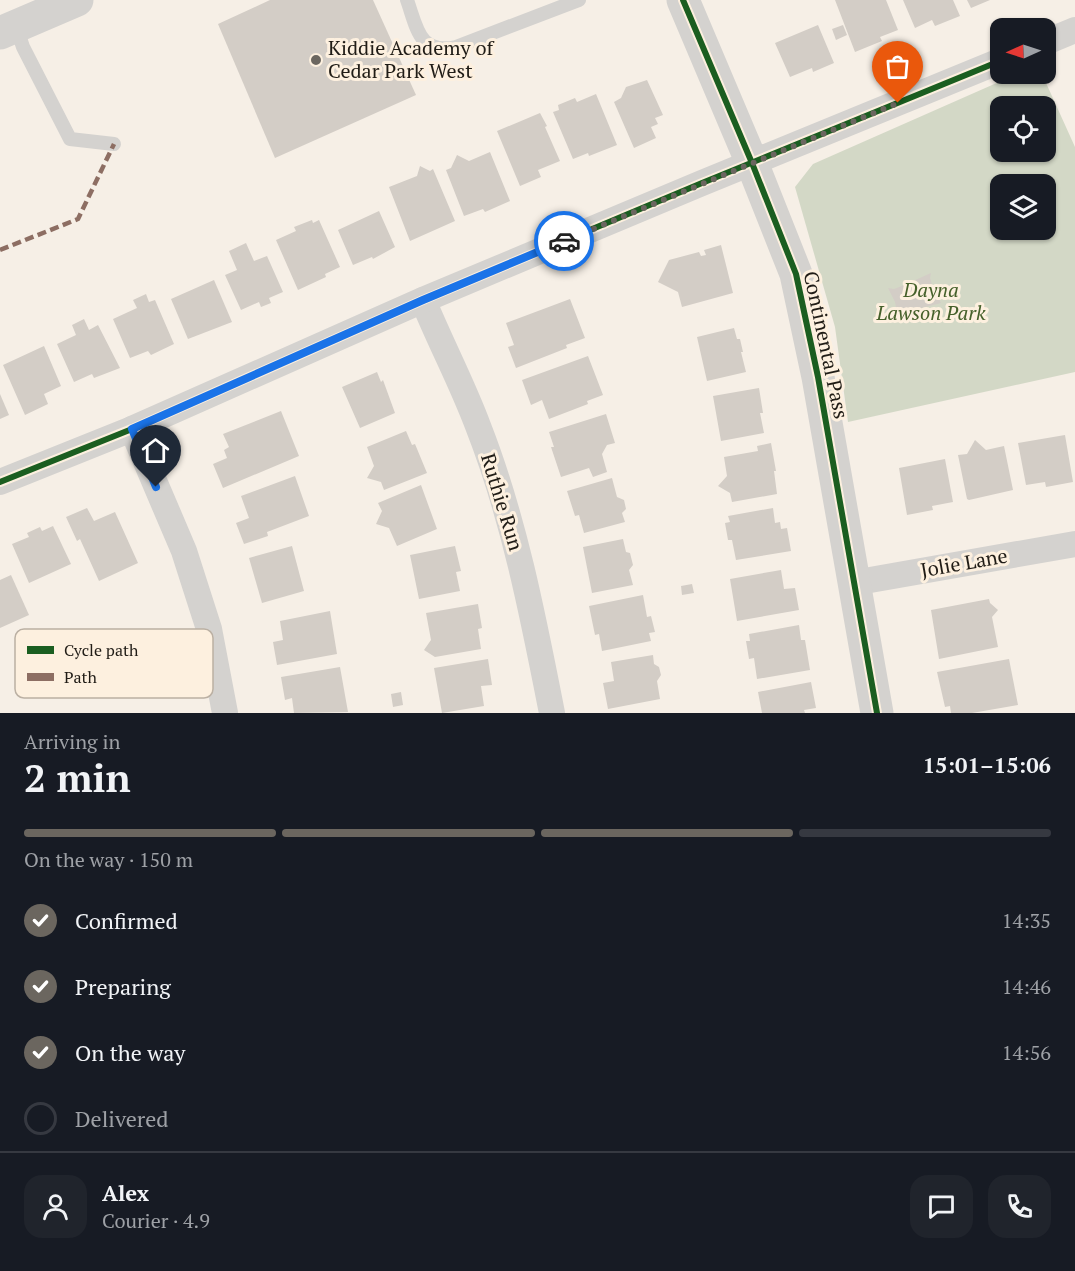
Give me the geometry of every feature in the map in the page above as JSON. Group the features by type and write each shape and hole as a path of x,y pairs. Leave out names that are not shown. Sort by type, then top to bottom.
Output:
{"street":[{"path":"8,29 77,0"},
{"name":"Continental Pass","path":"684,0 796,274 818,377 877,713"},
{"path":"1056,38 1075,30"},
{"path":"0,482 132,429 423,300 990,65"},
{"name":"Ruthie Run","path":"423,300 478,425 503,500 524,572 552,713"},
{"path":"132,429 184,551 209,629"},
{"name":"Jolie Lane","path":"853,583 1075,544"},
{"path":"213,650 225,713"}],"lane":[{"path":"407,0 418,33 425,43 434,49 444,50 573,1"},
{"path":"8,29 23,47 70,139 114,144"}],"green space":[{"name":"Dayna Lawson Park","path":"994,84 1047,84 1052,96 990,96 990,162 1056,162 1056,105 1075,147 1075,372 848,422 835,327 795,187 813,164"}],"building":[{"name":"Kiddie Academy of Cedar Park West","path":"270,0 373,0 416,95 275,158 218,24"},
{"path":"835,0 886,0 898,30 880,37 882,41 855,52"},
{"path":"903,0 953,0 960,16 935,26 932,20 915,28"},
{"path":"967,0 990,0 971,8"},
{"path":"818,25 834,63 813,72 812,68 790,77 775,43"},
{"path":"843,25 847,35 836,40 832,29"},
{"path":"647,80 663,115 655,118 658,124 651,127 656,138 634,148 614,102 621,98 626,87"},
{"path":"596,94 617,145 589,156 588,153 573,159 553,112 559,110 558,105 575,98 577,102"},
{"path":"540,113 560,161 538,170 541,177 520,186 497,131"},
{"path":"490,152 510,201 485,212 483,209 464,216 446,170 451,168 457,155 469,161"},
{"path":"420,166 430,171 433,169 455,221 410,241 389,187 417,176"},
{"path":"379,211 395,247 373,259 372,257 353,265 338,230"},
{"path":"312,220 313,223 319,220 340,267 325,274 326,277 298,290 276,240 296,231 294,227"},
{"path":"246,243 254,261 267,256 283,292 269,298 271,303 261,307 259,302 241,310 225,275 237,270 229,251"},
{"path":"721,245 733,293 682,307 678,292 658,282 669,260 699,252 701,256 706,255 704,250"},
{"path":"931,273 933,288 941,303 910,311 898,317 895,302 888,288 894,289"},
{"path":"214,280 232,322 188,339 171,299"},
{"path":"146,294 149,302 155,300 174,344 151,355 148,351 130,358 113,319 137,308 133,300"},
{"path":"570,299 585,338 566,345 567,348 516,368 508,347 514,345 506,323"},
{"path":"84,319 89,330 98,325 120,368 94,378 92,374 74,382 57,344 76,335 72,325"},
{"path":"734,328 737,339 740,339 746,372 707,381 697,337"},
{"path":"44,346 61,386 44,394 48,404 25,415 3,365"},
{"path":"588,356 603,395 587,401 588,404 549,419 542,400 531,405 522,380"},
{"path":"377,372 381,382 383,380 395,413 360,428 342,387"},
{"path":"759,388 764,433 721,441 713,396"},
{"path":"0,394 9,415 0,419"},
{"path":"281,411 299,456 223,488 213,464 227,458 224,450 229,447 223,434"},
{"path":"606,414 615,443 607,445 602,454 607,472 593,477 589,468 561,477 551,447 554,447 549,432"},
{"path":"406,431 412,445 415,444 427,473 384,490 381,482 367,478 374,466 367,447"},
{"path":"1065,435 1073,482 1046,487 1045,482 1026,485 1018,443"},
{"path":"975,440 986,450 1004,446 1013,490 967,499 958,455 967,454"},
{"path":"771,443 777,494 732,502 730,493 718,486 727,476 724,457 758,451 757,446"},
{"path":"945,459 953,502 932,506 933,510 907,515 899,468"},
{"path":"295,476 309,516 267,532 268,536 244,544 236,523 249,518 241,496"},
{"path":"612,478 617,497 624,500 626,509 622,513 625,522 584,533 579,515 575,516 567,491"},
{"path":"421,485 437,529 397,546 389,528 376,524 382,511 378,503"},
{"path":"87,508 94,521 115,512 138,563 99,581 80,539 77,541 66,517"},
{"path":"773,508 775,523 780,522 781,529 787,528 791,551 736,560 732,540 728,540 725,523 730,522 728,516"},
{"path":"53,526 71,564 29,583 12,544 29,537 27,533 40,527 42,531"},
{"path":"623,539 626,552 630,553 633,565 629,570 633,585 592,593 583,547"},
{"path":"292,546 304,591 262,603 249,558"},
{"path":"455,546 461,571 456,572 460,591 419,599 410,555"},
{"path":"781,570 784,589 795,588 799,610 737,621 730,579"},
{"path":"11,575 29,615 0,628 0,580"},
{"path":"692,584 694,593 682,595 681,586"},
{"path":"643,595 647,617 651,616 655,632 649,633 651,641 602,651 599,634 595,635 589,606"},
{"path":"989,599 998,610 992,617 998,647 939,659 931,610"},
{"path":"478,604 482,628 478,629 481,649 435,657 424,650 431,640 426,613"},
{"path":"330,611 337,654 277,665 273,642 283,640 280,621"},
{"path":"799,625 801,640 805,640 810,670 757,679 754,658 749,659 746,641 750,641 749,634"},
{"path":"653,655 654,664 659,667 661,675 657,681 660,699 608,709 603,683 614,681 611,662"},
{"path":"488,659 492,685 481,686 484,706 442,713 434,668"},
{"path":"1009,659 1018,705 972,713 951,713 950,706 945,707 937,672"},
{"path":"340,667 348,712 294,713 292,698 285,700 281,677"},
{"path":"811,682 816,708 804,710 805,713 762,713 758,692"},
{"path":"401,692 403,705 393,707 391,694"}],"marked path":[{"path":"0,250 78,219 114,144"}],"cycle path":[{"path":"683,0 796,274 818,377 877,713"},
{"path":"0,482 132,429 423,300 990,65"}],"way so far":[{"path":"564,241 898,103"}],"place":[{"name":"Kiddie Academy of Cedar Park West","path":"316,60"}],"route":[{"path":"156,487 132,429 423,300 564,241"}]}
